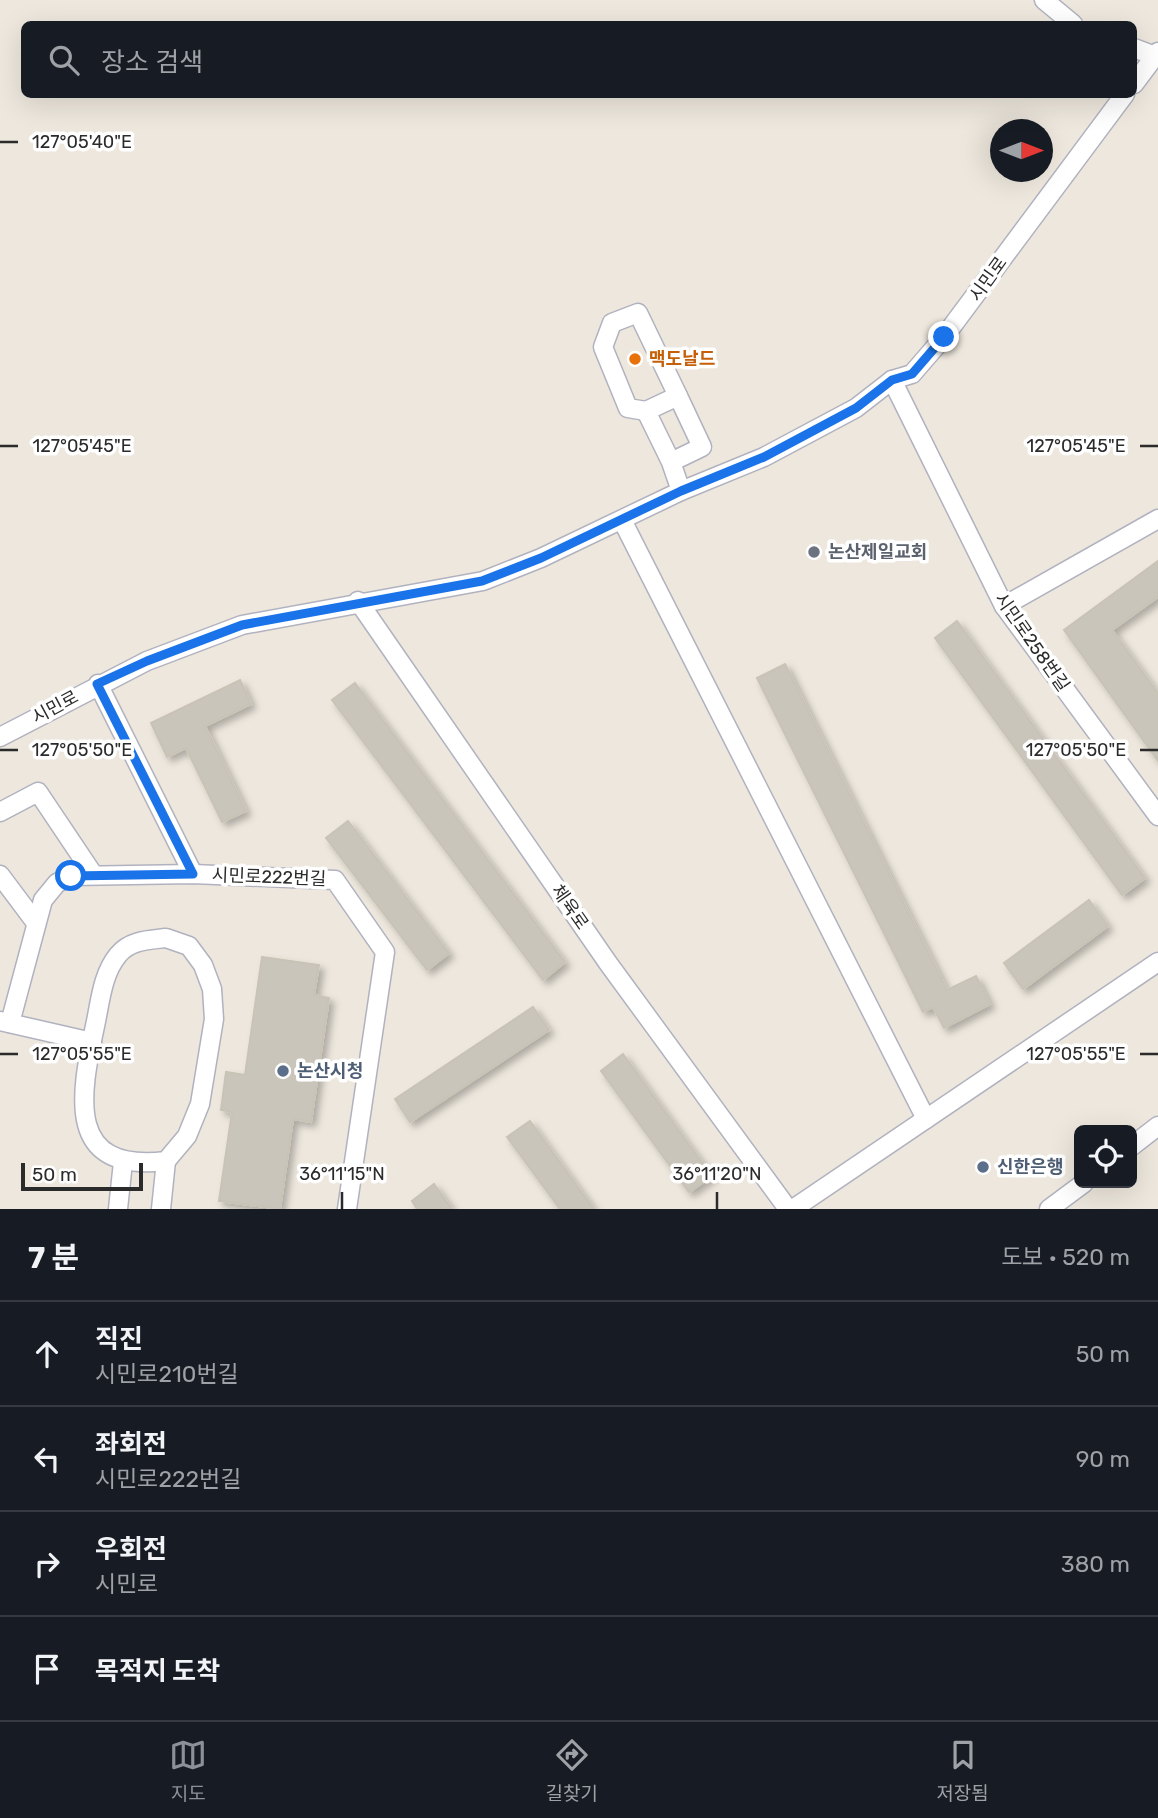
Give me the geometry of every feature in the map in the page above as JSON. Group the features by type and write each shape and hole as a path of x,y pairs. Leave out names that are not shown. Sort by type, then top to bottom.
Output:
{"street":[{"path":"1044,0 1069,21"},
{"path":"1137,49 1156,54 1137,79"},
{"name":"시민로","path":"0,737 97,684 147,661 242,625 358,601 482,581 541,558 681,491 776,451 856,408 892,380 912,374 944,337 1122,98"},
{"path":"671,462 702,447 678,396 638,313 612,323 603,347 628,408 646,411 678,396"},
{"name":"시민로258번길","path":"892,380 1004,606 1158,816"},
{"path":"646,411 671,462 681,491"},
{"path":"1004,606 1158,519"},
{"path":"622,520 926,1119"},
{"name":"체육로","path":"358,601 608,963 788,1209"},
{"name":"시민로222번길","path":"97,684 193,874 335,880 385,952 347,1209"},
{"path":"0,812 38,792 93,874"},
{"path":"92,1042 5,1022 43,900 57,883 71,876 193,874"},
{"path":"0,875 36,923"},
{"path":"161,1209 166,1161 187,1136 200,1104 214,1019 212,989 203,965 188,946 166,938 138,941 118,955 105,980 85,1074 84,1109 91,1138 108,1155 123,1162 166,1161"},
{"path":"793,1209 1158,962"},
{"path":"1137,1143 1157,1130"},
{"path":"118,1209 123,1162"},
{"path":"1049,1209 1077,1188"}],"building":[{"path":"1158,561 1158,597 1112,630 1158,693 1158,761 1064,630"},
{"path":"957,621 1145,878 1122,895 935,638"},
{"path":"785,664 947,990 976,976 990,1004 944,1028 933,1007 923,1012 757,678"},
{"path":"240,680 251,704 205,726 246,811 222,822 186,748 167,757 151,723"},
{"path":"355,683 565,962 543,980 332,700"},
{"path":"348,821 449,953 427,970 326,838"},
{"path":"1089,900 1108,926 1023,989 1004,963"},
{"name":"논산시청","path":"262,957 319,965 314,995 329,998 311,1122 293,1119 280,1209 219,1201 232,1112 221,1110 226,1072 245,1075"},
{"path":"533,1007 549,1030 410,1122 395,1099"},
{"path":"623,1054 712,1176 689,1192 601,1071"},
{"path":"530,1121 594,1209 560,1209 507,1137"},
{"path":"434,1184 452,1209 417,1209 412,1201"}],"place":[{"name":"맥도날드","path":"635,359"},
{"name":"논산제일교회","path":"814,552"},
{"name":"논산시청","path":"283,1071"},
{"name":"신한은행","path":"983,1167"}],"route":[{"path":"71,876 193,874 97,684 147,661 242,625 358,601 430,592 482,581 541,558 681,491 764,457 856,408 892,380 912,374 944,337"}]}
